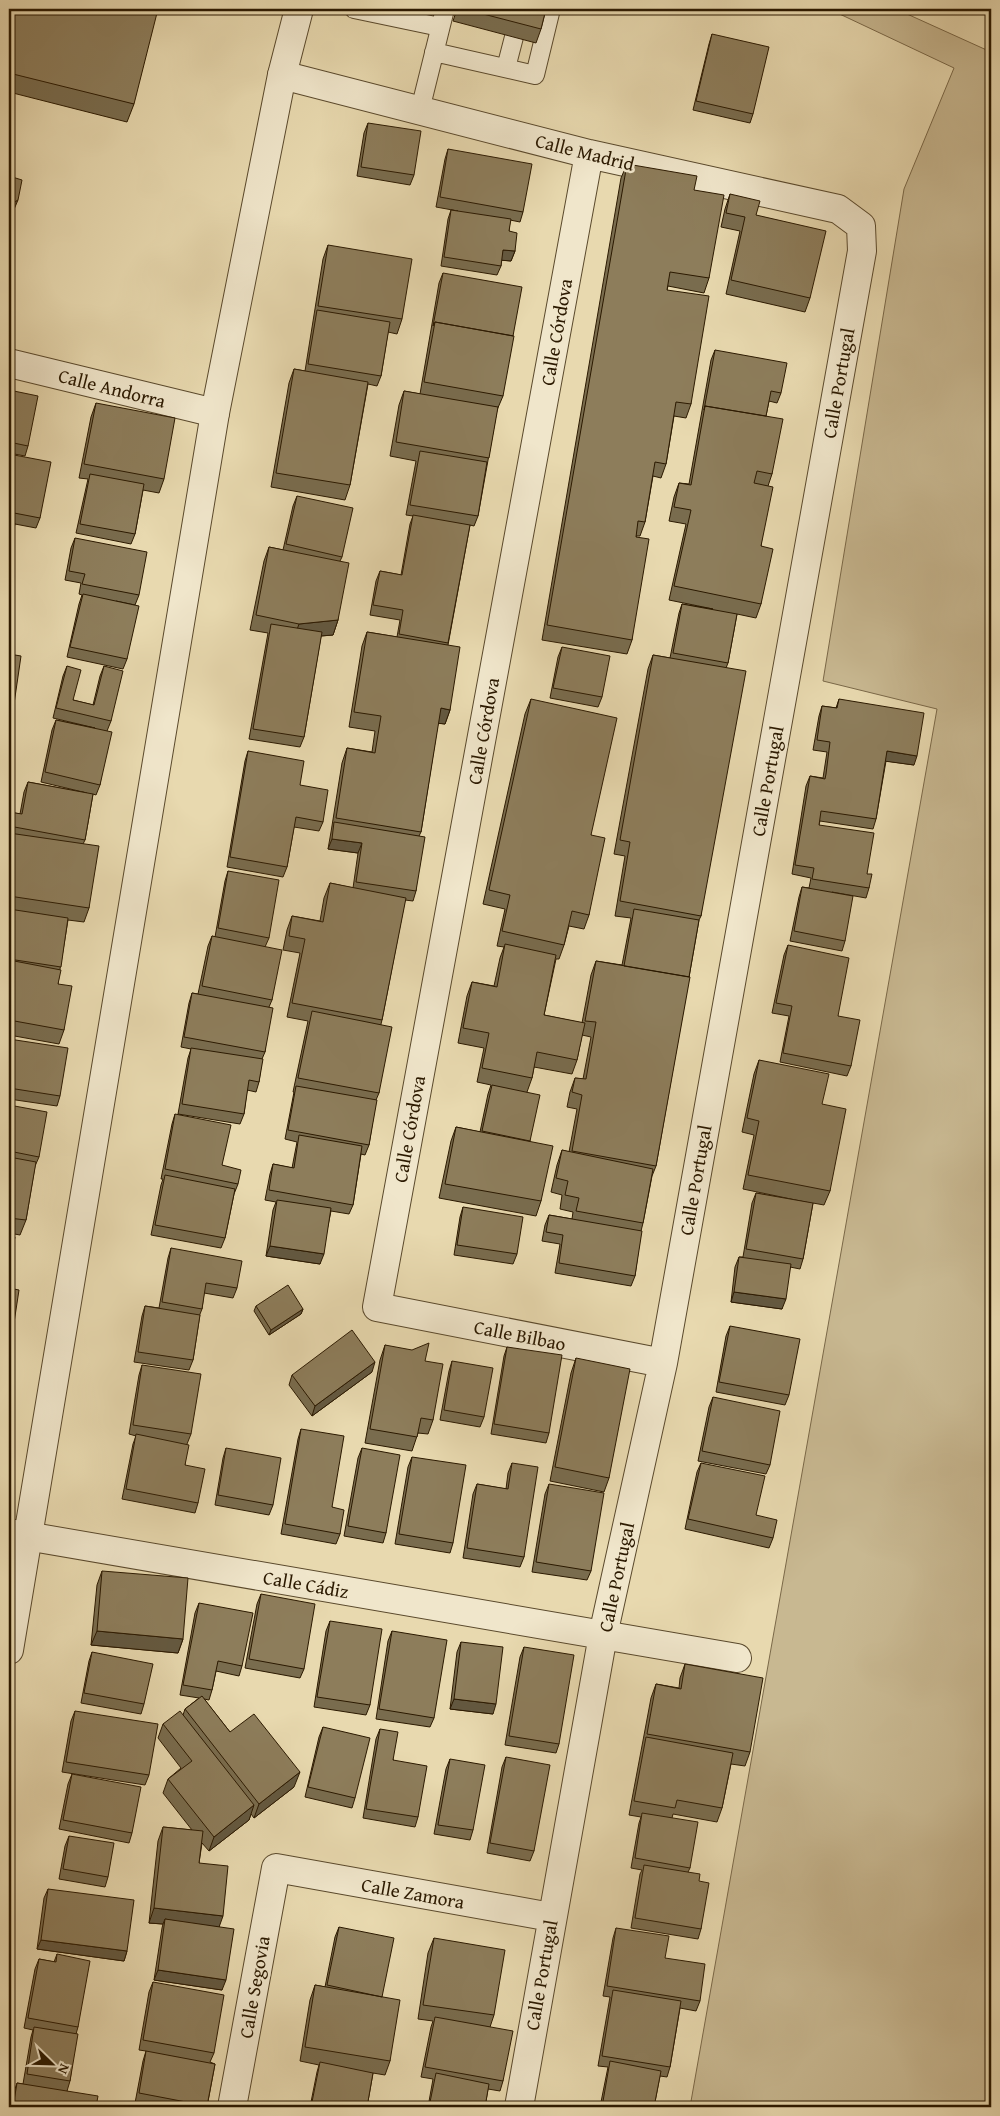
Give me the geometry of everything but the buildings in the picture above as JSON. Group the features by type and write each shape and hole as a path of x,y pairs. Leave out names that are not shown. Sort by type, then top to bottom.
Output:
{"street":[{"path":"9,1650 18,1535 215,413 282,75 298,9"},
{"name":"Calle Madrid","path":"282,75 589,154 838,209 861,226 862,250"},
{"name":"Calle Córdova","path":"376,1307 589,154"},
{"name":"Calle Portugal","path":"519,2107 551,1917 603,1636 663,1363 862,250"},
{"name":"Calle Andorra","path":"9,363 215,413"},
{"name":"Calle Bilbao","path":"376,1307 663,1363"},
{"name":"Calle Cádiz","path":"18,1535 737,1658"},
{"name":"Calle Zamora","path":"276,1868 551,1917"},
{"name":"Calle Segovia","path":"232,2107 276,1868"}],"lane":[{"path":"354,9 400,14 440,27"},
{"path":"420,110 445,9"},
{"path":"434,52 535,75 551,9"},
{"path":"506,68 514,37"}],"shaded area":[{"path":"829,9 896,9 991,52 991,2107 690,2107 937,709 823,681 904,189 954,68"}]}
